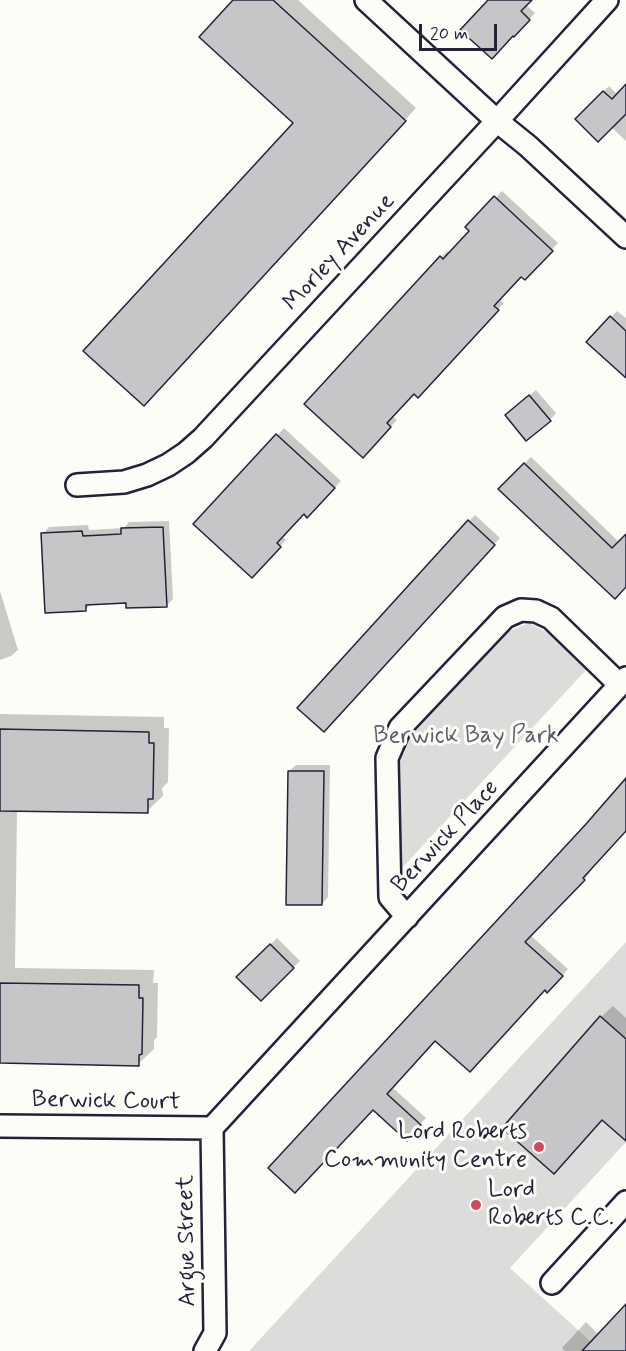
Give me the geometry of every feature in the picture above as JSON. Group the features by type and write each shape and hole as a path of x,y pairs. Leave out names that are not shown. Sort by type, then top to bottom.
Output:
{"street":[{"path":"366,0 626,237"},
{"name":"Morley Avenue","path":"77,485 124,482 147,475 168,465 203,438 607,0"},
{"name":"Berwick Place","path":"212,1128 407,917 623,681 551,618 536,610 521,610 505,617 400,728 387,758 390,897 407,917"},
{"name":"Berwick Court","path":"0,1126 212,1128"},
{"name":"Argue Street","path":"205,1351 214,1333 212,1128"},
{"path":"552,1283 626,1203"}],"green space":[{"name":"Berwick Bay Park","path":"529,623 550,634 588,668 402,868 399,861 399,758 412,732 509,631"},
{"name":"Lord Roberts C.C.","path":"626,942 626,1142 510,1268 601,1351 249,1351"}],"building":[{"path":"233,0 273,0 406,121 144,406 83,351 293,123 199,37"},
{"path":"488,0 532,0 521,11 530,20 492,59 460,30"},
{"path":"626,84 626,114 598,142 575,119 603,91 612,99"},
{"path":"494,196 553,251 525,280 521,277 494,306 499,310 418,398 414,394 387,423 391,427 363,458 304,404 440,256 443,259 469,231 465,227"},
{"path":"610,316 626,331 626,378 586,342"},
{"path":"529,395 551,421 526,441 505,415"},
{"path":"276,434 335,488 307,518 304,514 277,543 281,547 252,578 193,524"},
{"path":"524,463 612,548 626,534 626,587 615,599 498,489"},
{"path":"468,520 495,545 324,732 297,708"},
{"path":"163,527 167,607 126,608 126,603 86,605 86,611 45,613 41,533 82,531 83,536 121,534 121,528"},
{"path":"0,729 149,732 149,743 154,743 153,799 148,799 148,813 0,811"},
{"path":"288,771 324,771 322,905 286,905"},
{"path":"626,778 626,831 583,878 585,880 525,942 563,976 547,993 545,990 470,1072 435,1041 387,1094 421,1125 407,1141 373,1110 295,1193 268,1168"},
{"path":"270,944 294,968 261,1001 236,977"},
{"path":"0,983 139,985 139,998 143,998 142,1054 139,1055 139,1066 0,1063"},
{"path":"600,1016 626,1039 626,1141 602,1120 554,1174 502,1128"},
{"path":"626,1304 626,1351 582,1351"}],"place":[{"name":"Lord Roberts Community Centre","path":"539,1147"},
{"name":"Lord Roberts C.C.","path":"476,1205"}]}
